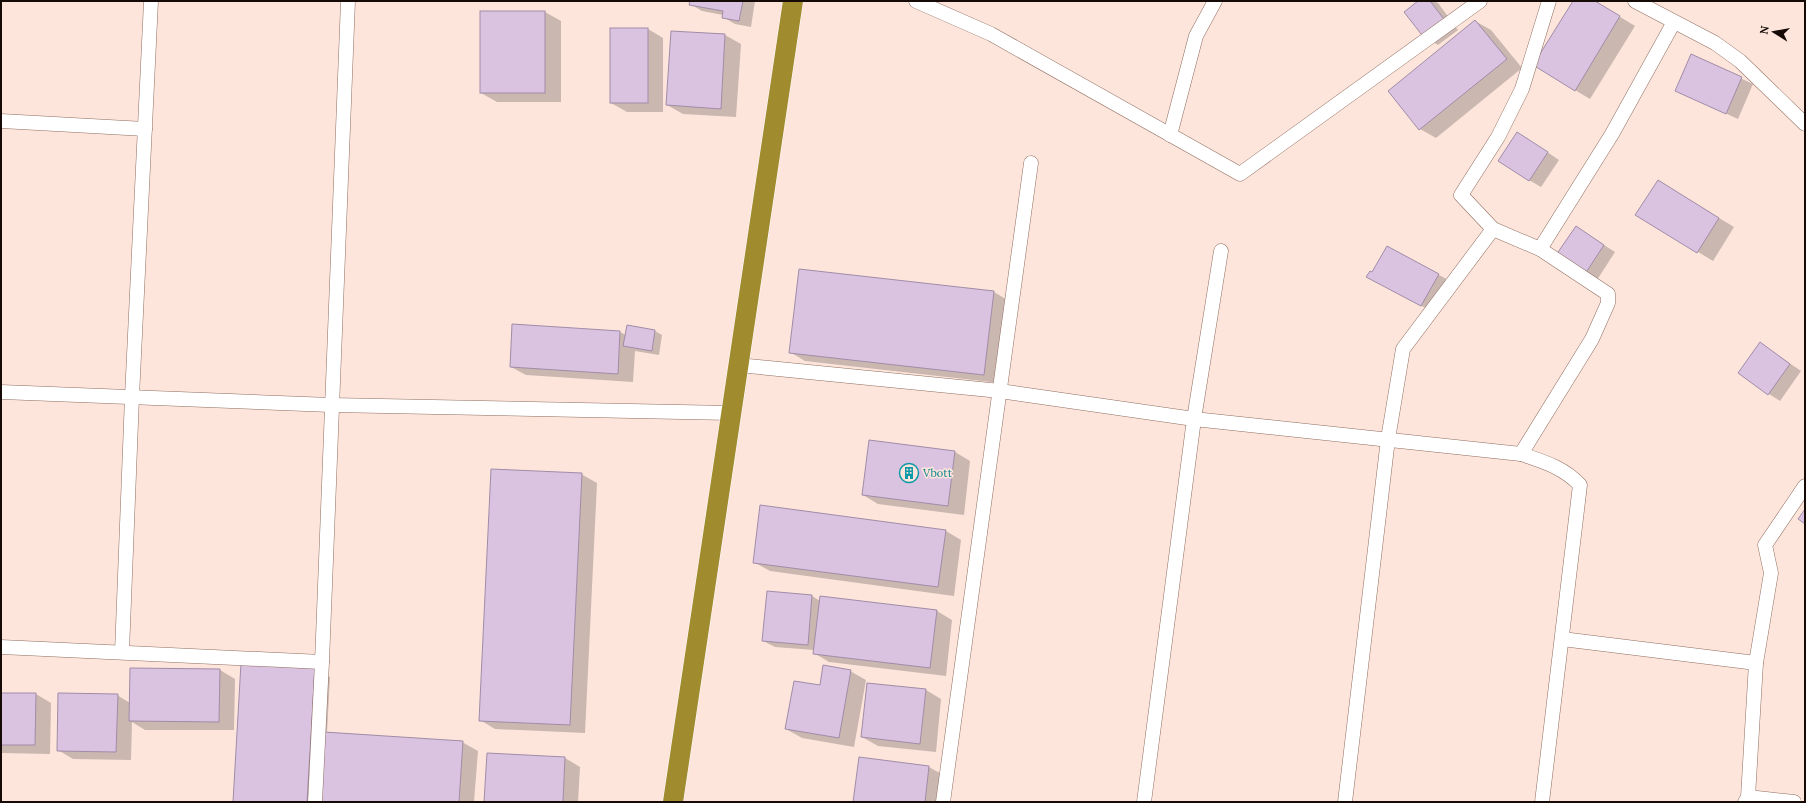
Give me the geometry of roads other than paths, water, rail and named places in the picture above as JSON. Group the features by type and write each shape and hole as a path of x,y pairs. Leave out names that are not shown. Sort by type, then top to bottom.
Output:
{"highway":[{"path":"673,802 730,413 793,1"}],"street":[{"path":"122,652 132,397 151,1"},
{"path":"315,802 322,662 348,1"},
{"path":"916,1 991,34 1240,174 1480,1"},
{"path":"1170,135 1196,36 1215,1"},
{"path":"1521,454 1592,339 1608,304 1608,294 1540,249 1494,230 1461,195 1498,137 1522,89 1549,1"},
{"path":"1635,1 1715,43 1740,62 1805,124"},
{"path":"1540,249 1612,134 1674,22"},
{"path":"1,121 145,129"},
{"path":"943,802 1031,163"},
{"path":"1345,802 1388,439 1403,349 1494,230"},
{"path":"1144,802 1194,419 1221,251"},
{"path":"738,365 1000,391 1194,419 1521,454 1569,474 1580,485 1542,802"},
{"path":"1,392 331,405 730,413"},
{"path":"1794,802 1747,799 1756,663 1771,573 1765,545 1805,486"},
{"path":"1562,639 1756,663"},
{"path":"1,647 322,662"}],"place":[{"name":"Vbott","path":"909,473"}]}
